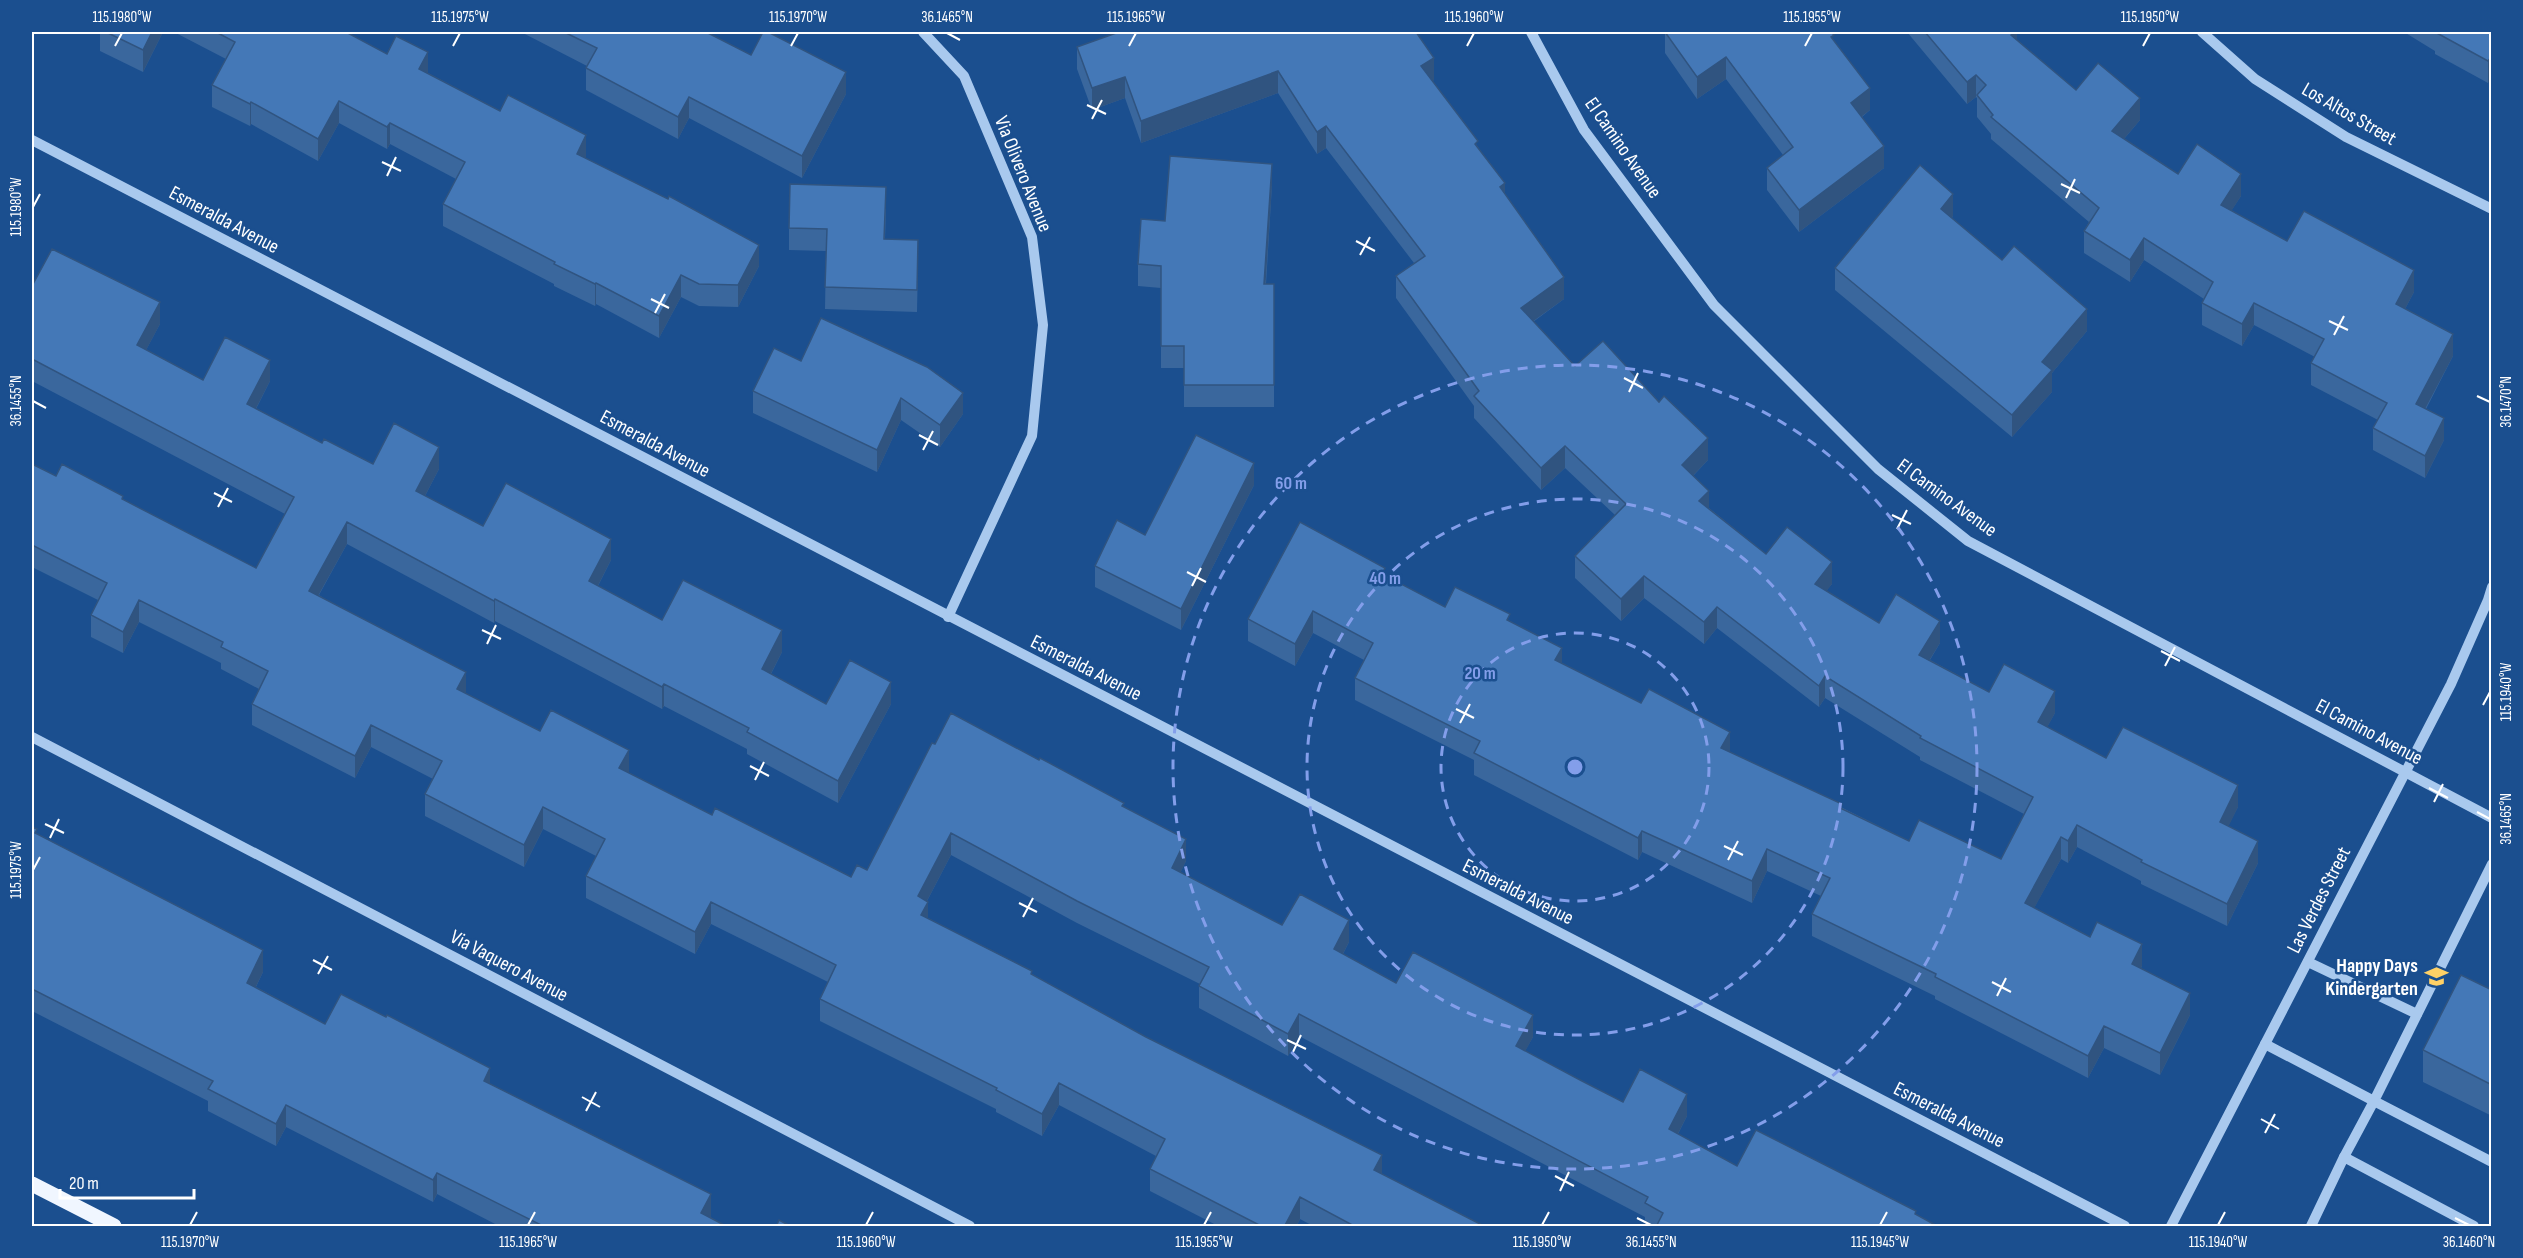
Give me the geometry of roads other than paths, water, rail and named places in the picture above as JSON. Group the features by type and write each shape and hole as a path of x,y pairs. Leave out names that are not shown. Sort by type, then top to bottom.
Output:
{"main road":[{"path":"32,1184 114,1227"}],"street":[{"name":"Via Olivero Avenue","path":"923,32 964,76 1032,237 1043,325 1032,436 948,617"},
{"name":"El Camino Avenue","path":"1531,32 1584,130 1714,305 1878,469 1968,541 2492,818"},
{"name":"Los Altos Street","path":"2202,32 2255,79 2346,137 2492,209"},
{"name":"Esmeralda Avenue","path":"32,140 2125,1227"},
{"name":"Las Verdes Street","path":"2171,1227 2451,684 2492,587"},
{"name":"Via Vaquero Avenue","path":"32,737 970,1227"},
{"path":"2311,1227 2492,864"},
{"path":"2308,962 2417,1014"},
{"path":"2265,1044 2492,1162"},
{"path":"2344,1157 2474,1227"}],"place":[{"name":"Happy Days Kindergarten","path":"2436,977"}]}
